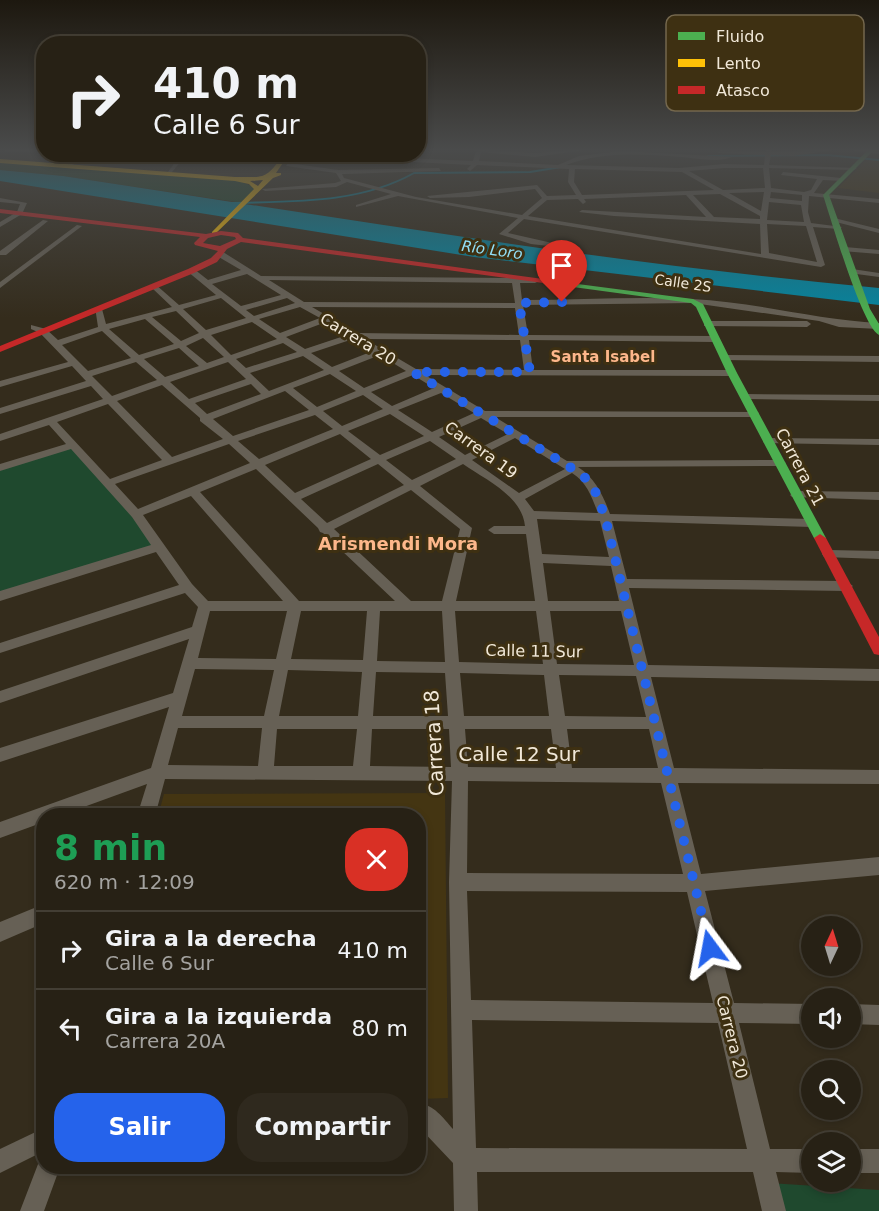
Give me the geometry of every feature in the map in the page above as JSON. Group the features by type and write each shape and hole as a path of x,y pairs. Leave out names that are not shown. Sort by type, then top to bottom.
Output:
{"street":[{"path":"8,215 21,206"},
{"path":"0,349 39,329 173,273 194,261 220,239 249,206"},
{"path":"448,206 821,265 820,253 807,224 803,206"},
{"path":"536,206 503,234 531,242 556,245"},
{"path":"566,226 582,212 584,206"},
{"path":"700,206 713,219"},
{"path":"744,206 764,218"},
{"path":"764,256 765,206"},
{"path":"830,206 866,309 878,328"},
{"path":"582,212 713,219 764,218 807,224 837,223 879,231"},
{"path":"8,215 220,239"},
{"path":"8,215 79,226 220,239"},
{"path":"1,253 45,221"},
{"path":"0,286 79,226"},
{"path":"24,237 35,238"},
{"path":"47,239 59,239"},
{"path":"0,341 98,309 191,271 214,260 220,239"},
{"name":"Calle 2S","path":"220,239 340,252 515,279 819,318 846,324"},
{"name":"Carrera 20","path":"220,239 247,271 583,475 596,493 605,517 774,1211"},
{"path":"845,249 879,252"},
{"path":"1,253 15,254"},
{"path":"26,254 38,255"},
{"name":"Carrera 19","path":"191,271 220,296 253,319 431,436 518,498 530,515 565,775"},
{"path":"206,283 247,271"},
{"path":"0,273 15,273"},
{"path":"854,277 879,275"},
{"path":"258,278 515,279 530,372"},
{"path":"155,286 268,395"},
{"path":"56,344 103,328 220,296"},
{"path":"239,309 286,296"},
{"path":"0,411 137,358 180,345 204,334 300,304 519,305 693,301"},
{"name":"Carrera 21","path":"693,301 700,306 714,339 796,495 846,586 874,631 879,650"},
{"path":"98,309 103,328 258,464 324,529 408,606"},
{"path":"146,316 206,367"},
{"path":"0,438 231,359 326,319"},
{"path":"708,324 846,324 878,328"},
{"path":"39,329 170,462"},
{"path":"243,372 354,336 714,339"},
{"path":"204,419 380,352"},
{"path":"724,358 879,359"},
{"path":"0,384 74,363"},
{"path":"108,483 315,411 413,372 732,373"},
{"path":"186,403 252,380"},
{"path":"287,388 412,485"},
{"path":"136,514 441,389"},
{"path":"744,397 879,398"},
{"path":"293,498 482,414 754,414"},
{"path":"51,421 136,514 187,587 205,606 626,606"},
{"path":"324,529 515,434"},
{"path":"768,441 879,442"},
{"path":"0,468 73,445"},
{"path":"518,498 568,466 780,463"},
{"name":"Carrera 18","path":"412,485 466,528 448,606 460,774 458,882 466,1211"},
{"path":"193,491 295,606"},
{"path":"796,495 879,496"},
{"path":"530,515 811,523"},
{"path":"494,530 532,530"},
{"path":"0,596 159,547"},
{"path":"828,554 879,555"},
{"path":"536,558 615,562"},
{"path":"620,583 846,586"},
{"path":"0,648 187,587"},
{"path":"148,808 205,606"},
{"path":"265,773 270,722 295,606"},
{"path":"361,774 374,606"},
{"path":"0,697 197,631"},
{"name":"Calle 11 Sur","path":"189,663 879,675"},
{"path":"0,755 180,697"},
{"path":"173,722 655,723"},
{"path":"60,808 159,772"},
{"name":"Calle 12 Sur","path":"159,772 879,777"},
{"path":"0,830 36,817"},
{"path":"458,882 694,883 879,866"},
{"path":"0,932 36,916"},
{"path":"460,1010 801,1014"},
{"path":"861,1014 879,1015"},
{"path":"426,1116 466,1160 801,1161"},
{"path":"0,1161 36,1143"},
{"path":"861,1161 879,1161"},
{"path":"32,1211 45,1174"}],"shaded area":[{"path":"445,793 448,1098 426,1099 426,808 160,808 164,794"}],"green space":[{"path":"73,445 159,547 0,596 0,468"},
{"path":"769,1183 801,1185 801,1192 879,1190 879,1211 776,1211"}],"water":[{"name":"Río Loro","path":"153,206 255,206 674,266 879,288 879,305 474,257"}],"traffic: fast":[{"path":"830,206 866,309 879,332"},
{"path":"573,285 693,301 700,306 732,373 820,538"}],"traffic: slow":[{"path":"214,233 241,206"}],"traffic: jam":[{"path":"0,211 206,236"},
{"path":"221,233 238,235 240,240 220,249 209,248 198,243 206,236 221,233"},
{"path":"240,240 573,285"},
{"path":"0,349 191,271 214,260 225,247"},
{"path":"820,538 879,650"}],"district":[{"name":"Santa Isabel","path":"603,357"},
{"name":"Arismendi Mora","path":"398,543"}],"route":[{"path":"562,302 519,303 530,372 413,372 583,475 596,493 605,517 710,948"}]}
